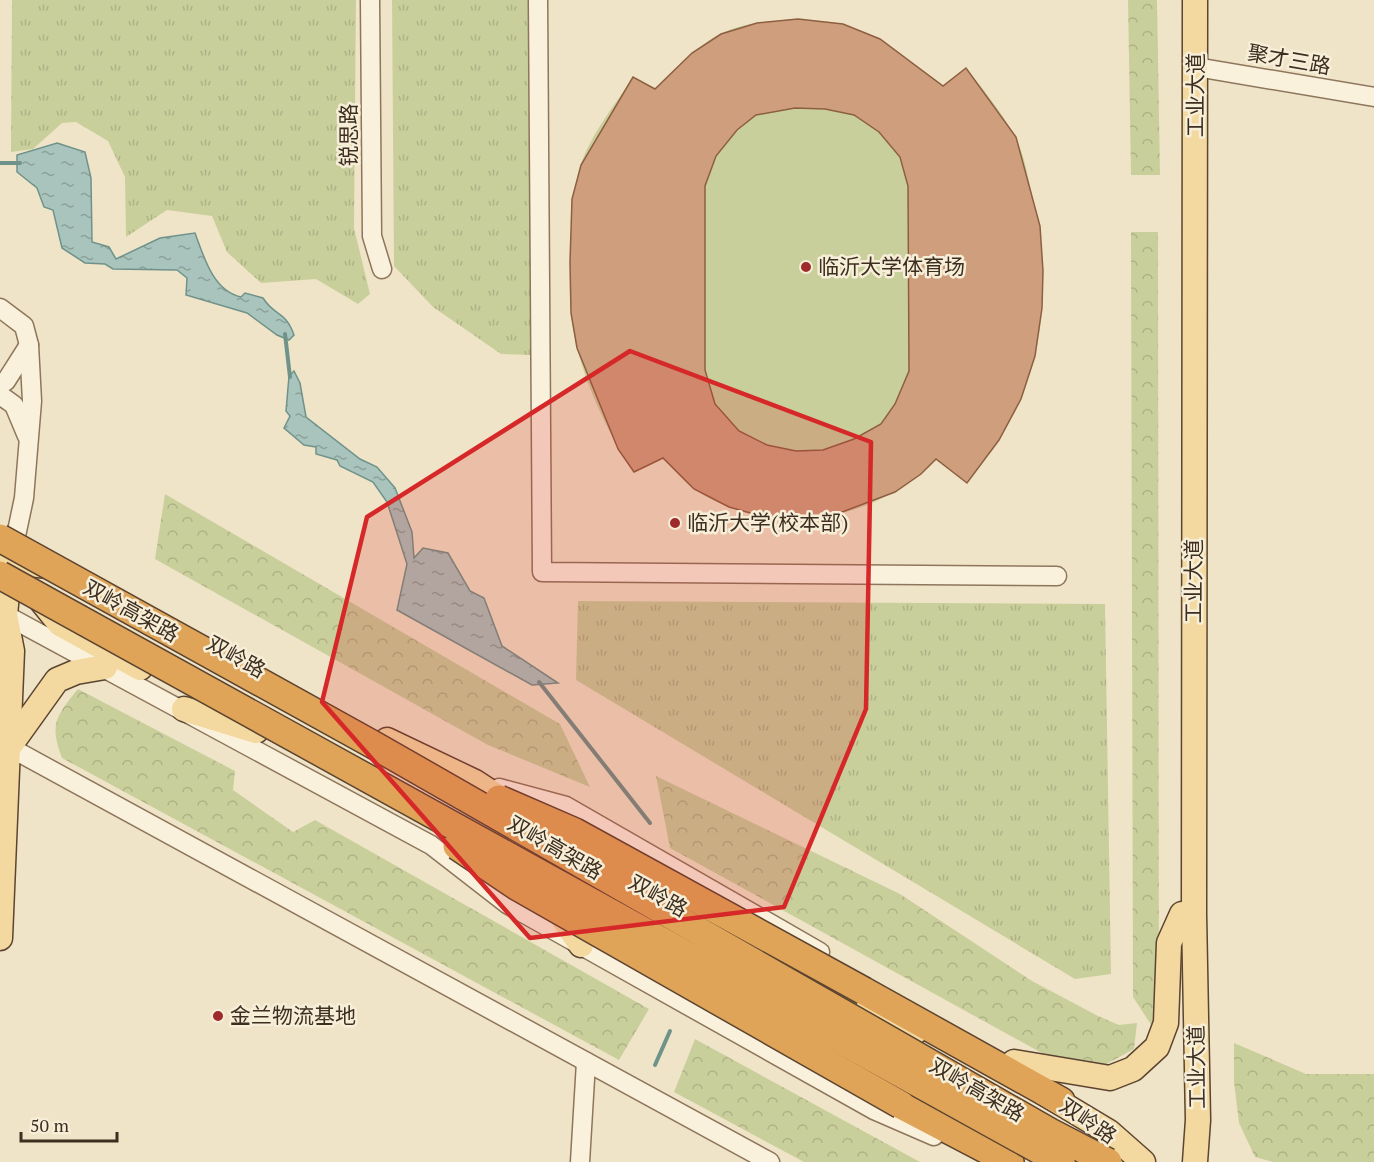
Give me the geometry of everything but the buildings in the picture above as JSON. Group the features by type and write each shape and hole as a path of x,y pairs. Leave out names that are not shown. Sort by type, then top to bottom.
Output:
{"highway":[{"name":"双岭高架路","path":"2,557 372,744 1050,1132 1108,1162"},
{"name":"双岭高架路","path":"2,557 312,747 1062,1162"},
{"path":"372,744 575,832 1061,1101"},
{"path":"312,747 518,887 901,1105 1010,1162"}],"main road":[{"name":"工业大道","path":"1182,0 1185,293 1182,914 1184,1114 1188,1162"},
{"name":"工业大道","path":"1195,0 1194,914 1198,1120 1195,1162"},
{"path":"0,938 12,651 2,617 2,557"},
{"path":"2,557 60,624 542,887 914,1094 1021,1162"},
{"name":"双岭路","path":"2,557 78,569 372,733 475,782 599,864 853,1002 1061,1101 1109,1132 1143,1162"},
{"path":"9,747 57,680 76,672 105,667"},
{"path":"184,709 256,731"},
{"path":"542,887 581,945"},
{"path":"1014,1062 1110,1078 1133,1069 1157,1047 1166,1023 1169,943 1182,914"}],"street":[{"name":"锐思路","path":"370,0 372,236 382,269"},
{"path":"538,0 542,572 1057,576"},
{"name":"聚才三路","path":"1196,67 1374,97"},
{"path":"0,308 24,326 29,345 32,401 27,438 24,498 2,557"},
{"path":"0,385 6,381 29,345"},
{"path":"0,395 14,405 27,438"},
{"path":"2,617 105,667 431,845 507,904 874,1110 996,1162"},
{"path":"9,747 770,1162"},
{"path":"475,782 566,806 1014,1062 1061,1101"},
{"path":"580,1162 586,1062"}],"highlighted area":[{"path":"630,351 871,442 866,709 784,907 530,938 322,702 367,517"}],"green space":[{"path":"12,0 356,0 354,228 370,294 358,304 316,279 261,283 227,252 212,216 167,210 126,237 125,177 108,141 76,122 62,123 33,149 11,152"},
{"path":"392,0 531,0 530,355 501,354 433,307 394,266"},
{"path":"1128,0 1157,0 1160,175 1131,175"},
{"name":"临沂大学体育场","path":"798,19 843,24 880,39 943,85 966,68 1003,117 1020,149 1037,221 1043,272 1043,298 1036,349 1021,398 1003,431 967,483 936,460 910,481 882,498 852,510 821,517 789,519 757,515 725,506 691,487 663,458 634,472 602,417 578,353 570,304 570,278 573,206 580,167 596,132 633,77 655,89 694,52 720,34 768,21"},
{"path":"1131,232 1158,232 1159,1037 1133,997"},
{"path":"165,494 560,724 590,787 488,745 155,559"},
{"path":"578,601 1105,604 1111,974 1075,979 576,680"},
{"path":"78,689 235,771 233,790 293,832 315,820 649,1009 619,1060 62,758 56,737 57,721 64,706"},
{"path":"656,776 900,894 1032,981 1098,1016 1119,1025 1137,1023 1134,1049 1099,1068 1058,1062 670,848"},
{"path":"695,1039 920,1162 804,1162 674,1092"},
{"path":"1234,1043 1306,1074 1374,1074 1374,1162 1273,1162 1255,1157 1239,1123 1234,1082"}],"water":[{"path":"57,143 85,152 91,178 92,242 109,247 116,259 160,238 195,233 211,272 223,288 241,297 245,293 263,298 287,321 294,335 289,340 277,335 247,313 186,295 187,278 177,270 113,269 105,264 85,263 62,248 53,210 44,207 37,188 17,172 17,155"},
{"path":"294,371 300,383 306,417 360,459 377,467 395,488 412,532 414,558 423,548 448,553 470,591 484,598 502,646 558,683 532,685 397,610 407,564 387,502 373,482 340,466 337,460 316,454 316,447 304,445 284,428 290,416 286,411 289,376"}],"waterway":[{"path":"0,163 20,163"},
{"path":"285,334 290,377"},
{"path":"539,682 650,823"},
{"path":"655,1065 670,1031"}],"place":[{"name":"临沂大学体育场","path":"806,267"},
{"name":"临沂大学(校本部)","path":"675,523"},
{"name":"金兰物流基地","path":"218,1016"}]}
